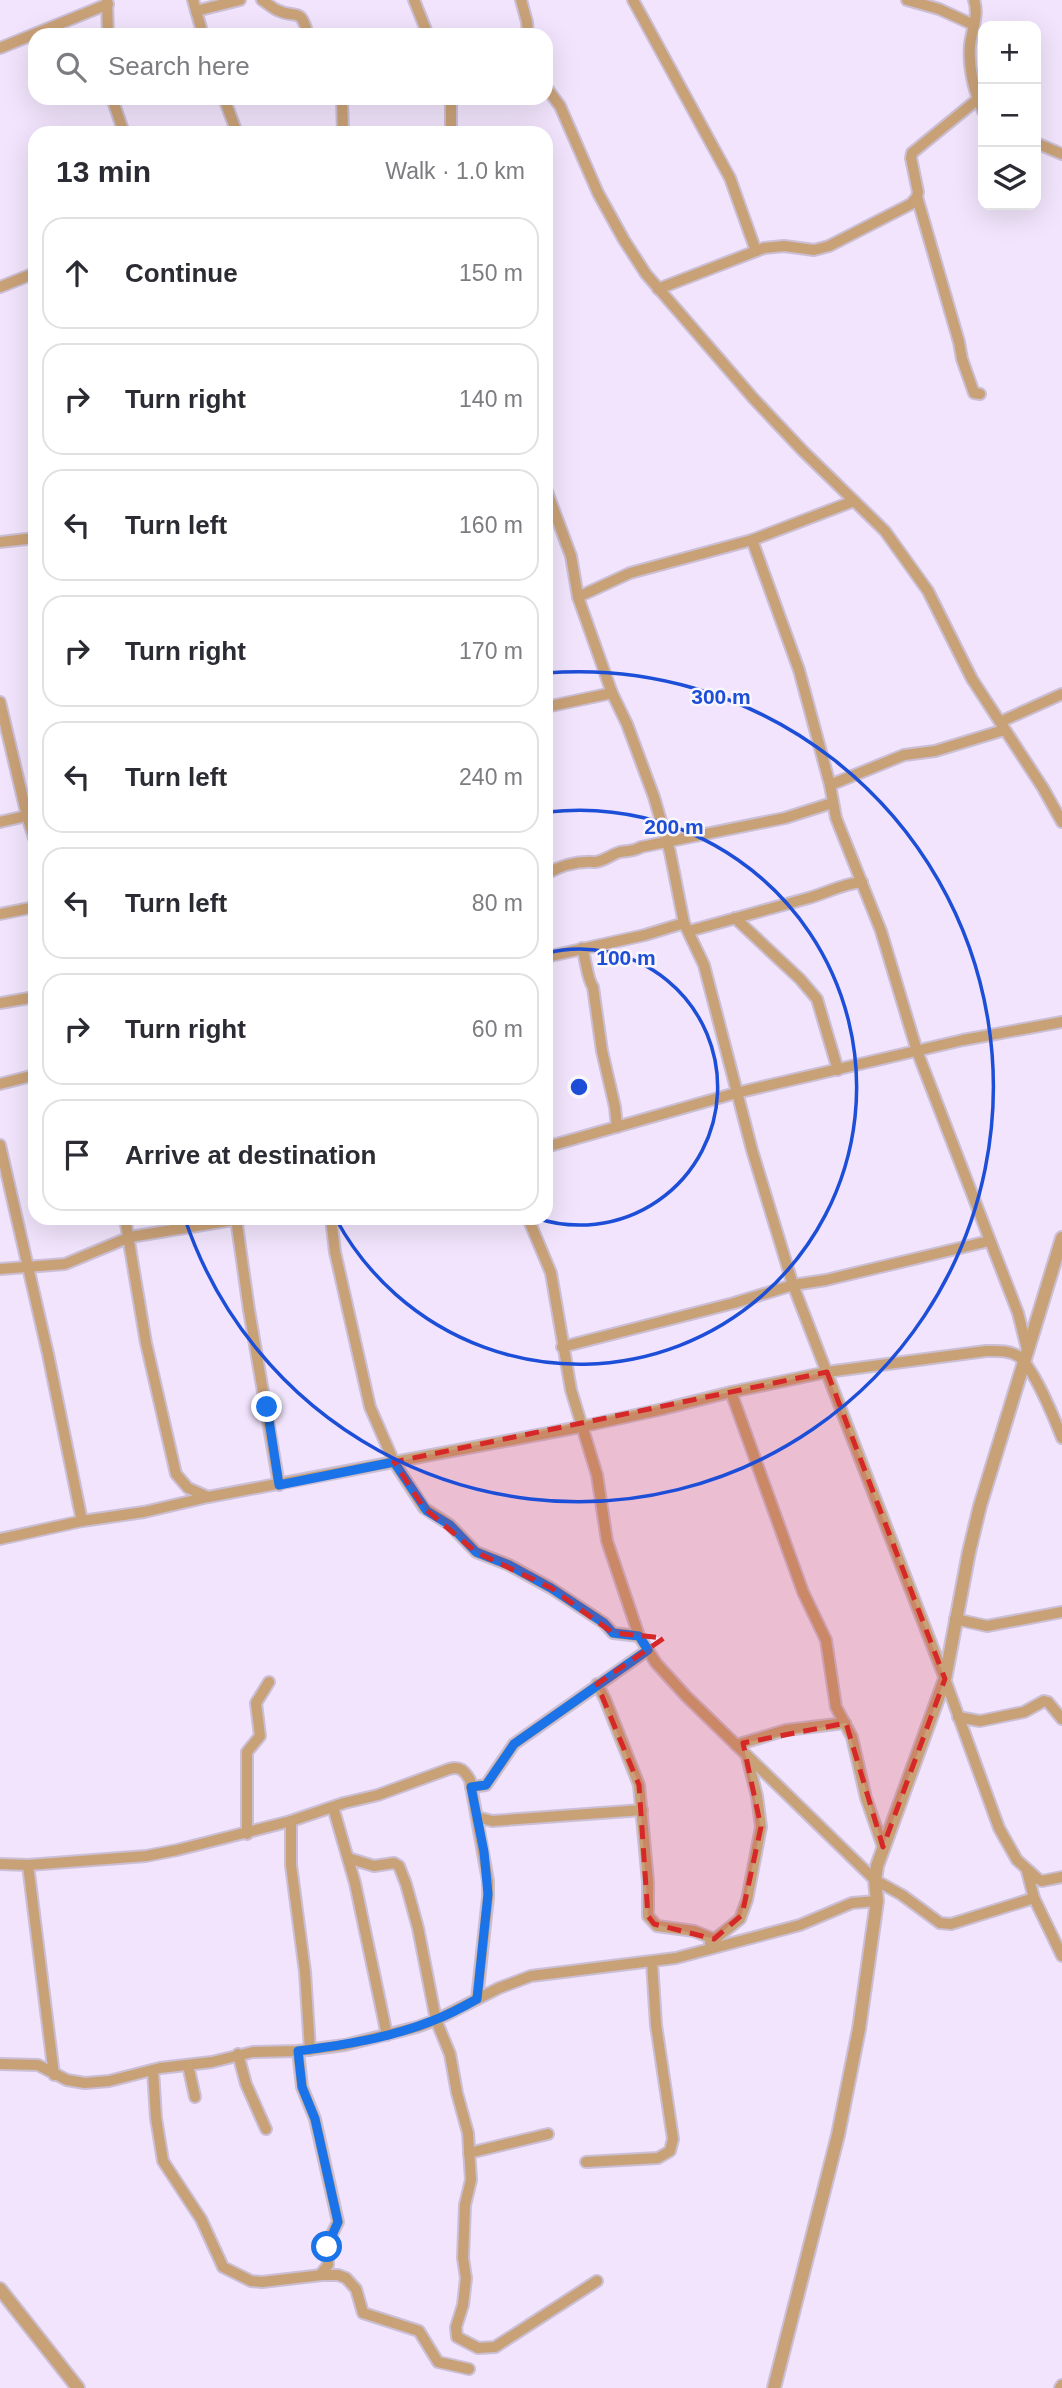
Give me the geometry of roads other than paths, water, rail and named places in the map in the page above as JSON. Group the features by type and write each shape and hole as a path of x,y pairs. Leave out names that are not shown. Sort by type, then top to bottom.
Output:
{"street":[{"path":"201,28 195,6 240,0"},
{"path":"262,0 279,11 297,13 306,28"},
{"path":"414,0 425,28"},
{"path":"521,0 527,28"},
{"path":"633,0 730,178 756,251"},
{"path":"907,0 939,9 974,25"},
{"path":"974,0 977,12 970,48 978,99 912,153 911,158 918,187 917,197 962,359 974,393 980,394"},
{"path":"47,28 107,2 108,28"},
{"path":"0,48 28,36"},
{"path":"553,96 560,106 598,193 624,240 658,289 754,399 885,531 912,567 943,619 972,679 1062,822"},
{"path":"114,105 122,126"},
{"path":"227,105 234,126"},
{"path":"342,105 343,126"},
{"path":"451,105 451,126"},
{"path":"1041,145 1062,154"},
{"path":"658,289 756,251 784,246 814,250 829,246 911,204 917,197"},
{"path":"0,287 28,276"},
{"path":"578,597 630,573 752,540 854,501"},
{"path":"553,508 571,556 578,597 612,693 627,724 649,784 667,843 687,927 704,965 736,1093 793,1284 945,1679 999,1828 1017,1860 1027,1870 1042,1881 1062,1877"},
{"path":"0,542 28,539"},
{"path":"752,540 799,670 842,835 894,969 917,1051 1018,1313 1026,1355 1062,1438"},
{"path":"553,706 612,693"},
{"path":"830,785 904,755 935,751 1002,726 1062,694"},
{"path":"0,702 28,804"},
{"path":"553,871 587,859 595,862 621,852 633,852 641,847 792,817 832,803"},
{"path":"0,822 28,816"},
{"path":"553,955 735,918 836,887 862,883"},
{"path":"0,914 28,908"},
{"path":"735,918 800,979 817,999 838,1070"},
{"path":"582,948 588,966 589,982 593,987 617,1127"},
{"path":"0,1003 28,997"},
{"path":"553,1144 736,1093 917,1051 1062,1022"},
{"path":"0,1083 28,1077"},
{"path":"0,1145 82,1521"},
{"path":"127,1225 146,1343 177,1474 188,1488 208,1497"},
{"path":"0,1269 65,1264 130,1237 203,1225"},
{"path":"240,1225 249,1310 279,1485"},
{"path":"332,1225 335,1252 369,1407 394,1462 427,1511 450,1525 476,1552 509,1565 551,1588 596,1617 613,1633 639,1636"},
{"path":"531,1225 555,1289 562,1347 580,1427 590,1446 597,1475 607,1541 639,1636 669,1679 875,1880 944,1924 1034,1898"},
{"path":"774,2388 838,2135 859,2029 877,1901 875,1880 883,1847 945,1679 980,1506 1062,1238"},
{"path":"562,1347 734,1303 793,1284 826,1280 989,1241"},
{"path":"0,1539 82,1521 144,1512 208,1497 580,1427 827,1372 986,1351 1026,1355"},
{"path":"731,1392 803,1592 826,1640 836,1707 852,1737 866,1798 883,1847"},
{"path":"955,1619 987,1626 1062,1612"},
{"path":"471,1787 486,1785 514,1744 648,1650"},
{"path":"247,1833 247,1752 260,1736 256,1703 269,1682"},
{"path":"597,1685 639,1785 649,1919 657,1926 694,1931 714,1939"},
{"path":"958,1717 980,1721 1024,1712 1044,1700 1062,1719"},
{"path":"736,1745 786,1730 845,1723"},
{"path":"700,1951 736,1923 742,1915 760,1834 757,1796 746,1755"},
{"path":"0,1864 28,1865 146,1856 291,1821 455,1768 464,1770 471,1787 488,1881 477,1999"},
{"path":"333,1807 374,1967 387,2035"},
{"path":"477,1818 497,1820 642,1810"},
{"path":"291,1821 291,1865 305,1972 310,2050"},
{"path":"348,1858 374,1866 398,1864 418,1928 436,2020 450,2054 457,2093 470,2138 471,2180 466,2205 463,2258 466,2278 463,2305 456,2327 458,2339 478,2348 495,2347 597,2281"},
{"path":"28,1865 54,2075"},
{"path":"1027,1870 1034,1898 1062,1956"},
{"path":"0,2064 38,2065 67,2080 85,2083 109,2081 153,2070 212,2062 265,2050 310,2050 387,2035 436,2020 531,1976 652,1962 800,1925 852,1903 877,1901"},
{"path":"586,2162 658,2158 670,2151 673,2139 656,2025 652,1962"},
{"path":"298,2051 302,2087 315,2119 338,2222 327,2244 329,2264 320,2275"},
{"path":"238,2054 249,2092 266,2129"},
{"path":"188,2065 195,2097"},
{"path":"153,2070 156,2118 163,2161 201,2219 223,2267 251,2281 261,2282 320,2275 346,2278 356,2289 363,2313 419,2330 440,2362 469,2369"},
{"path":"469,2153 548,2134"},
{"path":"0,2289 78,2388"}]}
